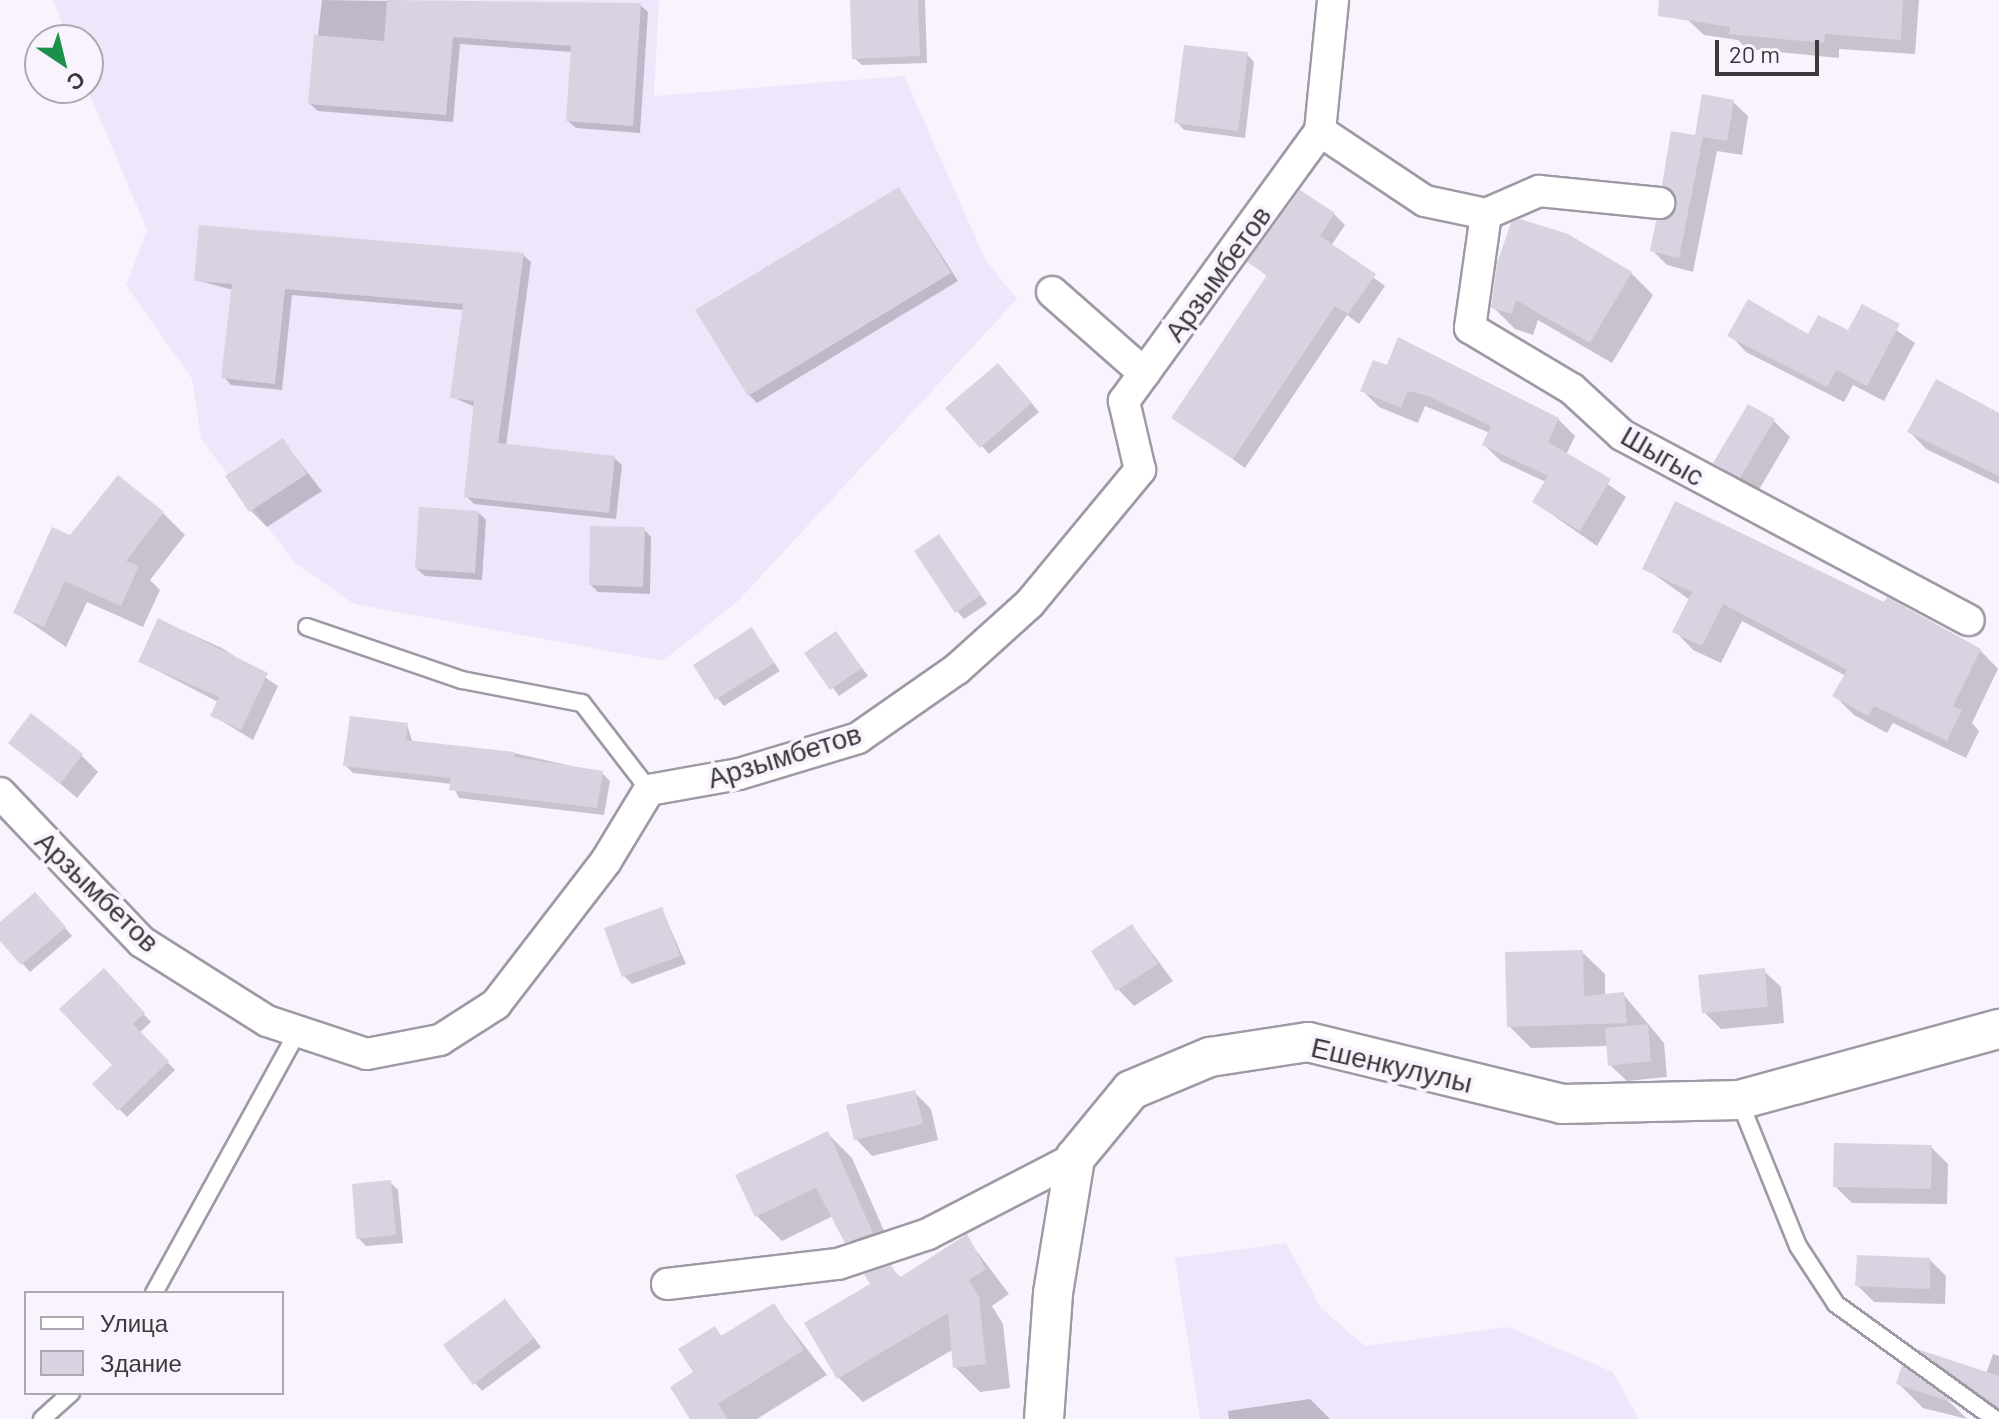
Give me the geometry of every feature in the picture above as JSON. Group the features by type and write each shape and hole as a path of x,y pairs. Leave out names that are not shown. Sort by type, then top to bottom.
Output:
{"street":[{"path":"1333,0 1320,131 1425,201 1486,214 1539,191 1659,203"},
{"name":"Арзымбетов","path":"0,793 142,942 267,1021 367,1054 440,1040 496,1004 606,861 649,790 739,774 858,738 957,669 1030,603 1140,470 1124,401 1320,131"},
{"name":"Шыгыс","path":"1486,214 1470,328 1572,389 1622,435 1969,620"},
{"path":"1052,292 1144,373"},
{"name":"Ешенкулулы","path":"1075,1158 1131,1090 1210,1057 1308,1042 1562,1104 1739,1100 1999,1029"},
{"path":"667,1284 838,1264 928,1234 1075,1158"},
{"path":"1044,1419 1053,1293 1075,1158"}],"lane":[{"path":"307,627 462,680 582,703 649,790"},
{"path":"155,1291 298,1031"},
{"path":"1739,1100 1798,1246 1836,1304 1995,1419"},
{"path":"42,1419 69,1395"}],"shaded area":[{"path":"53,0 659,0 654,96 904,76 986,261 1017,299 739,600 663,661 354,604 294,562 201,439 192,379 126,285 147,230 94,104 104,104 104,24 62,24"},
{"path":"1286,1243 1321,1308 1365,1346 1508,1327 1613,1372 1639,1419 1200,1419 1175,1258"}],"building":[{"path":"387,0 641,3 633,126 566,121 571,46 453,37 446,115 308,104 314,35 384,41"},
{"path":"850,0 918,0 920,56 852,59"},
{"path":"1659,0 1903,0 1901,40 1825,34 1824,43 1729,34 1730,27 1658,16"},
{"path":"1184,45 1248,52 1238,131 1174,123"},
{"path":"1702,94 1734,100 1727,141 1703,137 1679,258 1650,251 1656,221 1677,206 1662,185 1671,131 1695,135"},
{"path":"899,187 951,273 748,396 695,310"},
{"path":"1300,190 1335,213 1320,236 1376,274 1348,314 1335,306 1233,459 1171,418 1267,275 1247,262"},
{"path":"1520,219 1568,234 1632,272 1590,343 1516,300 1512,314 1491,308 1497,263 1511,223"},
{"path":"199,225 524,253 498,443 615,456 609,513 464,497 474,401 450,398 463,304 285,289 275,384 221,378 232,284 194,281"},
{"path":"1748,299 1808,334 1818,315 1848,330 1862,304 1900,324 1867,386 1836,370 1827,387 1727,336"},
{"path":"1398,337 1559,418 1548,442 1611,479 1580,531 1532,502 1548,476 1482,445 1491,426 1428,396 1408,391 1401,408 1360,391 1373,360 1387,365"},
{"path":"998,363 1032,403 980,448 945,408"},
{"path":"1936,379 1999,413 1999,476 1907,432"},
{"path":"1748,404 1775,419 1740,478 1713,463"},
{"path":"283,438 307,474 249,512 225,476"},
{"path":"118,475 164,512 126,561 139,566 121,606 65,581 44,627 13,613 52,527 70,535"},
{"path":"1675,501 1884,602 1887,597 1981,649 1953,706 1962,710 1947,741 1874,706 1868,716 1832,696 1847,670 1723,604 1702,646 1672,632 1692,592 1642,569"},
{"path":"419,507 479,511 475,573 415,569"},
{"path":"590,526 645,527 643,587 589,585"},
{"path":"939,534 981,595 955,613 914,551"},
{"path":"158,618 268,673 241,730 210,716 219,697 138,662"},
{"path":"752,627 774,663 715,700 693,665"},
{"path":"836,631 862,668 830,690 804,653"},
{"path":"31,713 83,754 60,784 8,743"},
{"path":"350,716 408,723 406,740 515,752 514,757 603,771 597,808 449,790 451,778 343,766"},
{"path":"35,892 66,927 21,965 0,941 0,922"},
{"path":"662,907 680,956 622,977 604,928"},
{"path":"1132,924 1158,964 1116,991 1091,951"},
{"path":"1583,950 1584,996 1624,992 1627,1023 1507,1027 1505,952"},
{"path":"104,968 145,1013 133,1024 169,1061 118,1111 92,1084 112,1065 59,1009"},
{"path":"1765,968 1768,1007 1702,1013 1698,975"},
{"path":"1648,1024 1651,1061 1608,1066 1605,1028"},
{"path":"915,1090 923,1124 854,1140 846,1105"},
{"path":"828,1131 873,1233 845,1243 816,1188 755,1217 735,1175"},
{"path":"1834,1143 1932,1145 1931,1189 1833,1187"},
{"path":"391,1180 396,1235 356,1239 352,1184"},
{"path":"967,1234 986,1269 969,1280 979,1297 986,1364 953,1368 948,1313 837,1379 804,1323 870,1284 864,1274 891,1265 899,1278"},
{"path":"1857,1255 1930,1258 1930,1289 1855,1286"},
{"path":"505,1299 534,1338 473,1385 443,1345"},
{"path":"774,1303 804,1350 718,1404 728,1419 690,1419 670,1387 693,1372 678,1349 715,1326 721,1336"},
{"path":"1917,1349 1999,1376 1999,1408"},
{"path":"1902,1365 1954,1403 1896,1384"}]}
